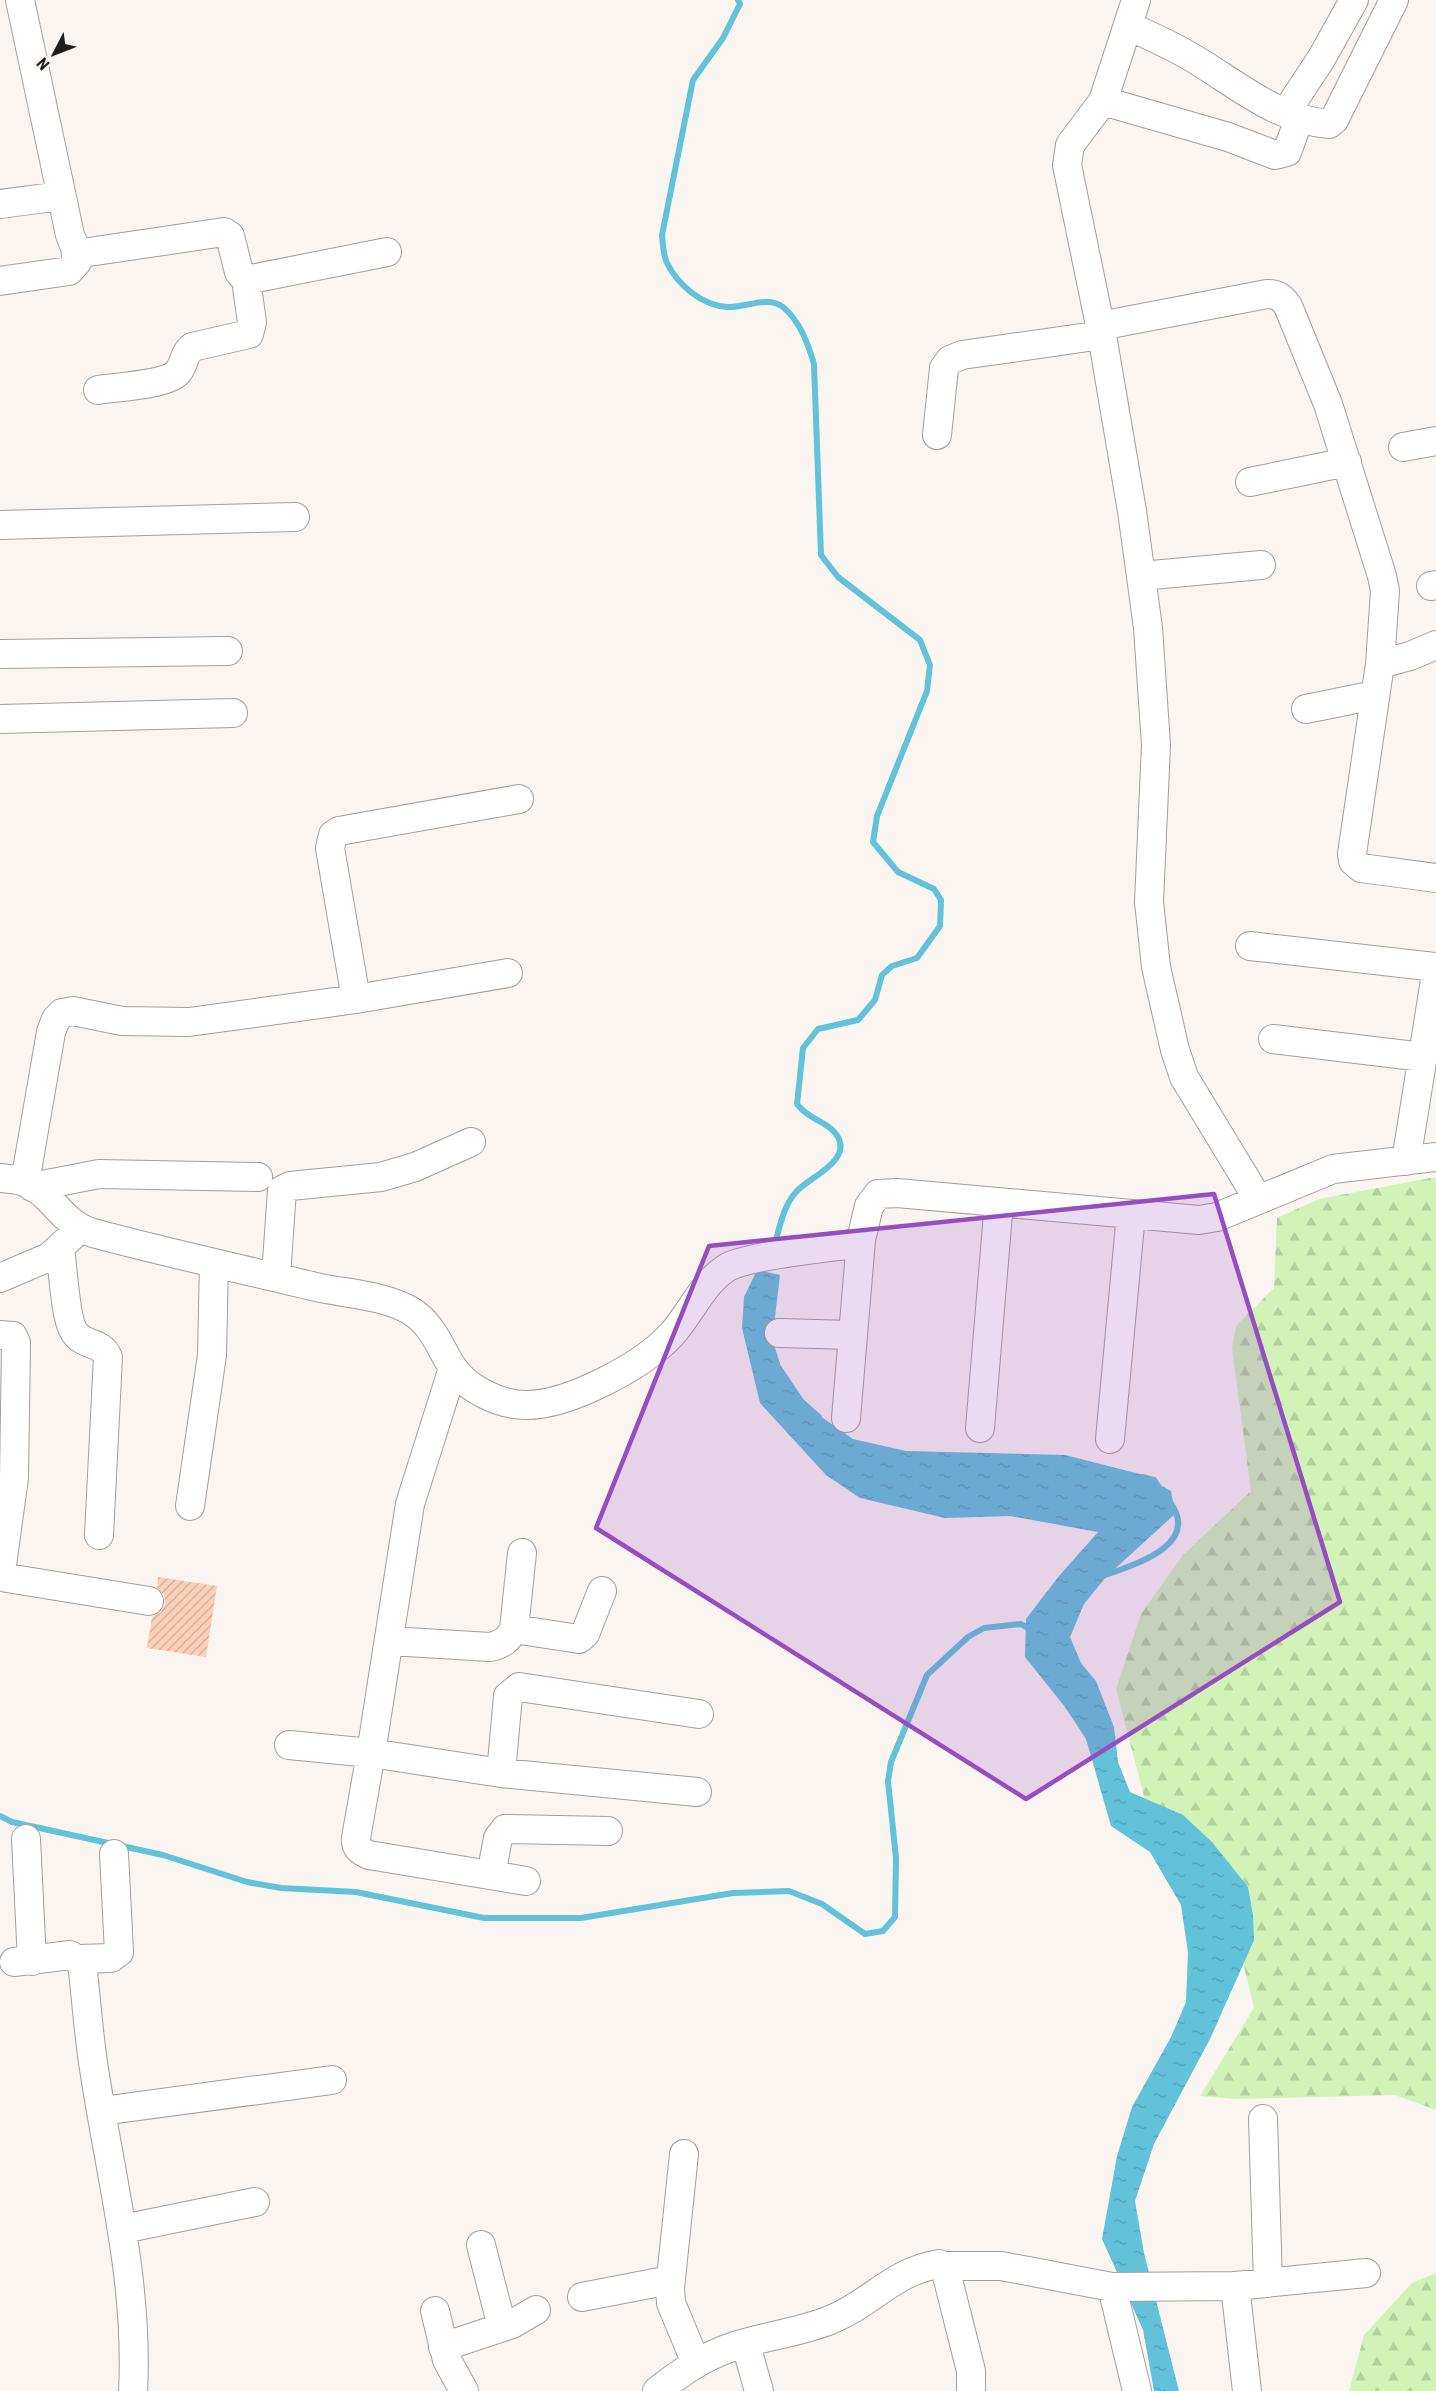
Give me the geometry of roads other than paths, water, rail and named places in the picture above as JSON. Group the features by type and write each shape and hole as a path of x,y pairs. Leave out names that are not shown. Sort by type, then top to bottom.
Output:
{"street":[{"path":"0,281 69,271 77,262 20,0"},
{"path":"1103,101 1228,137 1275,155 1287,152 1292,115 1354,0"},
{"path":"1257,1199 1184,1077 1175,1050 1156,967 1149,902 1156,745 1148,628 1101,330 1070,190 1067,154 1070,145 1103,101 1132,13 1186,54 1251,96 1292,115 1329,124 1334,120 1394,0"},
{"path":"0,204 61,196"},
{"path":"75,247 82,253 89,254 224,232 230,236 239,272 246,280 252,322 249,334 192,347 186,352 178,372 164,380 98,390"},
{"path":"246,280 387,252"},
{"path":"937,435 944,368 951,360 962,355 1101,330 1275,294 1288,306 1321,383 1385,591 1380,664 1353,861 1361,868 1436,878"},
{"path":"1403,447 1436,441"},
{"path":"1250,482 1347,462"},
{"path":"0,525 295,517"},
{"path":"1141,576 1261,565"},
{"path":"1380,664 1436,645"},
{"path":"0,654 228,651"},
{"path":"1306,709 1375,695"},
{"path":"0,719 233,713"},
{"path":"356,999 330,849 333,835 339,831 519,799"},
{"path":"1250,946 1436,967"},
{"path":"19,1182 51,1032 56,1019 62,1013 73,1011 145,1022 189,1022 356,999 508,973"},
{"path":"1406,1161 1436,974"},
{"path":"1273,1039 1423,1057"},
{"path":"276,1276 282,1190 290,1186 381,1177 398,1173 471,1142"},
{"path":"846,1418 861,1240 869,1206 879,1194 897,1193 1199,1220 1217,1217 1333,1169 1436,1157"},
{"path":"19,1182 107,1173 258,1176"},
{"path":"19,1182 69,1239 214,1263 378,1299 409,1310 425,1322 453,1368 481,1393 503,1403 525,1405 571,1396 600,1384 653,1352 671,1335 712,1280 729,1267 747,1261 848,1245 861,1240"},
{"path":"980,1428 999,1202"},
{"path":"1110,1439 1131,1214"},
{"path":"0,1278 32,1267 69,1239"},
{"path":"69,1239 71,1327 80,1339 100,1346 108,1357 99,1535"},
{"path":"190,1506 210,1376 214,1263"},
{"path":"779,1333 853,1335"},
{"path":"0,1335 13,1336 16,1342 14,1478 1,1575 7,1578 149,1601"},
{"path":"453,1368 414,1482 390,1641 355,1844 369,1855 526,1881"},
{"path":"390,1641 490,1647 501,1645 514,1629 522,1553"},
{"path":"514,1629 579,1639 585,1634 602,1591"},
{"path":"501,1773 508,1696 519,1686 699,1714"},
{"path":"289,1745 371,1753 501,1773 697,1792"},
{"path":"491,1875 498,1838 505,1829 608,1831"},
{"path":"26,1839 23,1962 70,1955 80,1959 111,1958 119,1952 114,1854"},
{"path":"80,1959 102,2111 123,2229 133,2310 135,2353 133,2391"},
{"path":"102,2111 332,2080"},
{"path":"1263,2119 1268,2283"},
{"path":"684,2154 670,2280 671,2302 696,2363"},
{"path":"123,2229 255,2202"},
{"path":"481,2245 502,2327"},
{"path":"658,2390 696,2363 734,2346 830,2320 847,2312 902,2274 919,2267 939,2264 944,2266 1001,2266 1115,2287 1235,2286 1366,2274"},
{"path":"944,2266 971,2371 971,2391"},
{"path":"582,2297 670,2280"},
{"path":"1235,2286 1247,2391"},
{"path":"1115,2287 1137,2391"},
{"path":"443,2347 502,2327 536,2310"},
{"path":"435,2311 443,2347 452,2373 464,2391"},
{"path":"746,2344 759,2391"}],"water":[{"path":"757,1270 780,1275 771,1351 810,1409 853,1439 906,1451 1065,1455 1140,1474 1171,1491 1175,1514 1106,1577 1084,1604 1070,1637 1081,1663 1096,1681 1114,1727 1118,1762 1130,1792 1183,1815 1212,1842 1248,1887 1253,1915 1254,1940 1210,2039 1154,2144 1135,2201 1144,2253 1179,2391 1154,2391 1143,2330 1102,2239 1117,2156 1132,2107 1171,2037 1186,2002 1188,1953 1181,1905 1150,1852 1111,1826 1086,1739 1065,1707 1025,1657 1026,1619 1059,1576 1098,1532 1010,1516 945,1518 860,1498 826,1475 760,1403 742,1328 744,1297"}],"waterway":[{"path":"738,0 740,4 723,38 693,80 662,235 665,257 672,271 684,286 709,303 735,307 770,302 783,307 799,326 806,341 814,364 821,555 838,577 920,640 930,665 927,691 877,816 873,842 898,872 934,889 941,900 940,926 917,958 892,966 882,975 875,1000 858,1020 818,1029 803,1048 797,1104 807,1114 832,1129 840,1143 840,1152 828,1167 796,1192 782,1218 774,1247"},
{"path":"769,1339 777,1364"},
{"path":"802,1402 819,1417"},
{"path":"1142,1477 1154,1480 1160,1489"},
{"path":"1103,1576 1145,1559 1171,1542 1177,1531 1177,1517 1170,1502"},
{"path":"0,1816 12,1822 163,1855 247,1882 281,1888 356,1892 484,1918 581,1918 733,1893 789,1891 822,1904 865,1934 883,1931 895,1917 896,1858 888,1781 891,1762 927,1675 968,1637 984,1628 1021,1624 1031,1630"}]}
